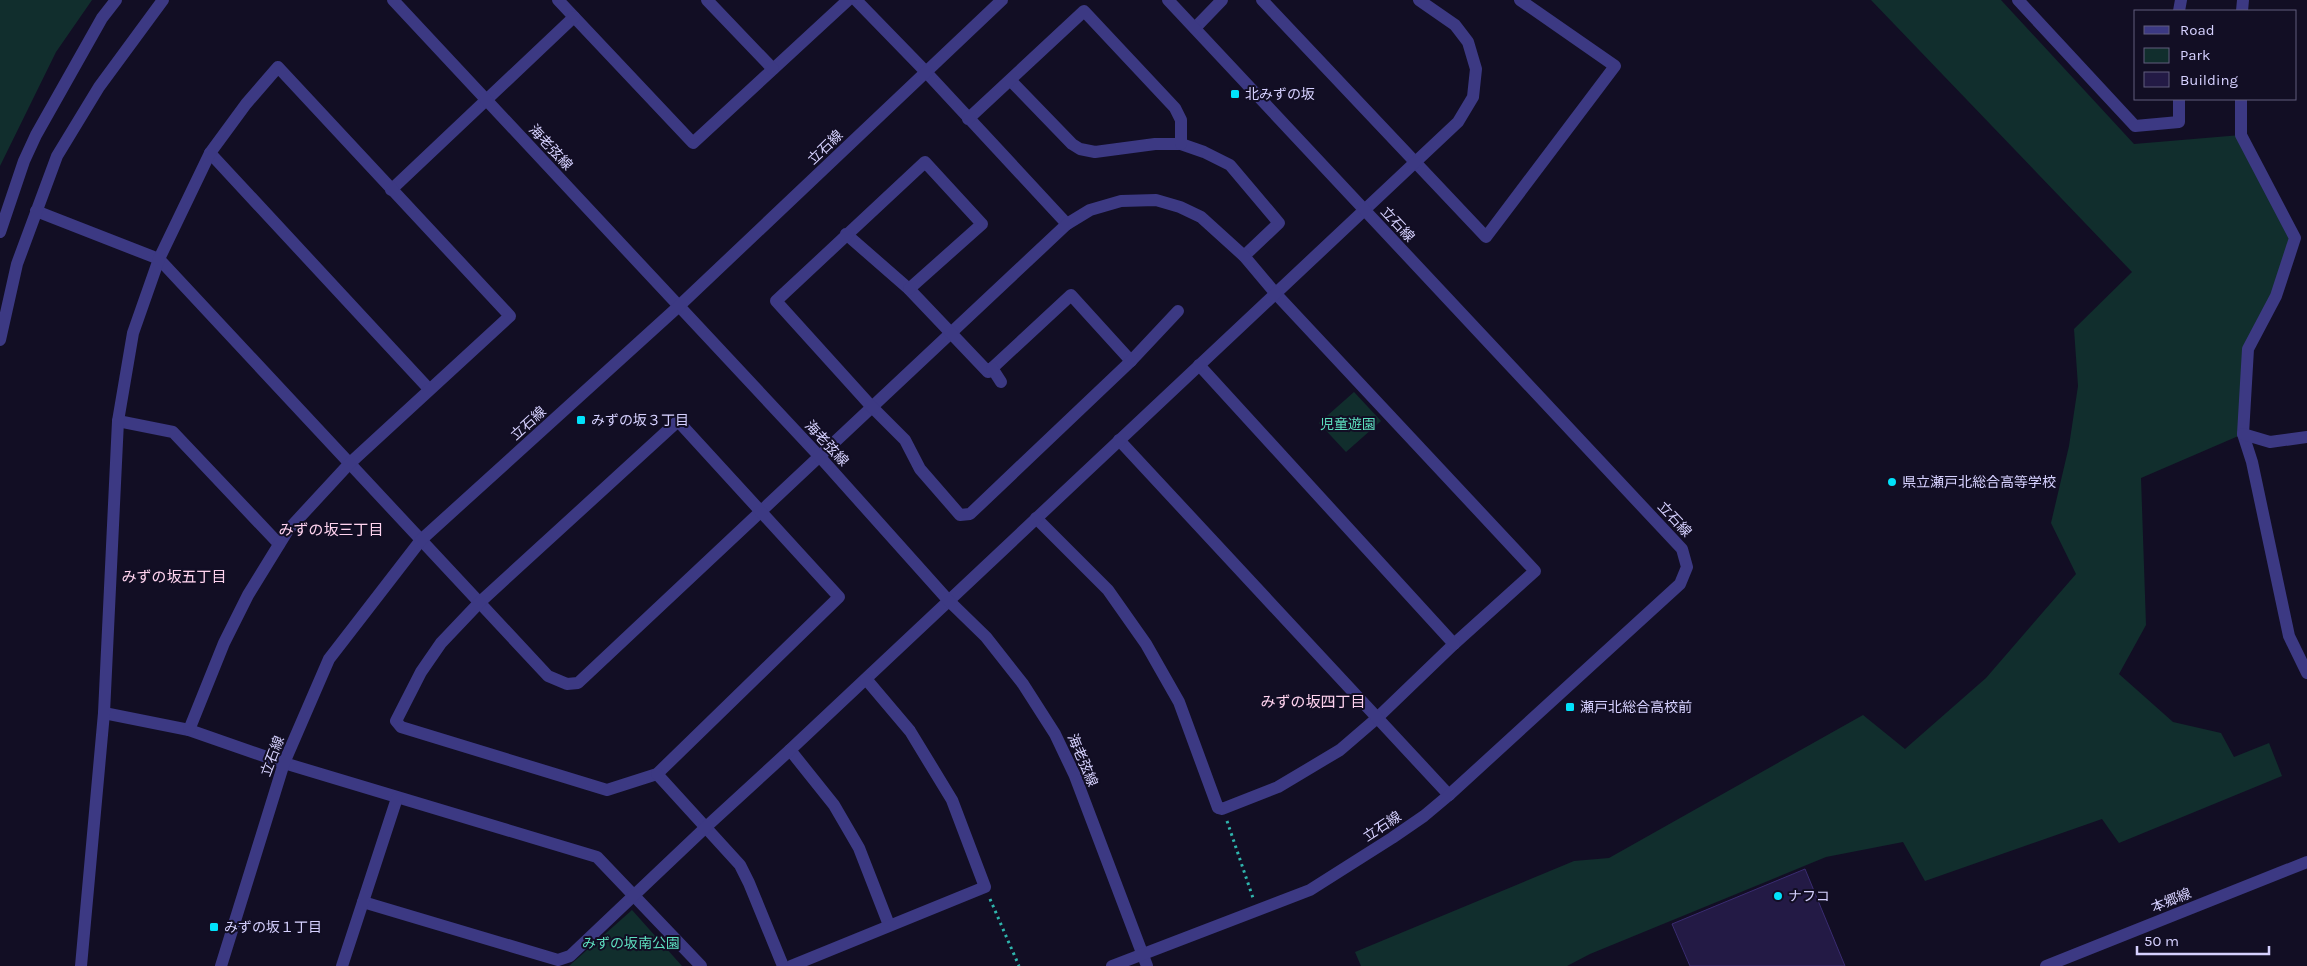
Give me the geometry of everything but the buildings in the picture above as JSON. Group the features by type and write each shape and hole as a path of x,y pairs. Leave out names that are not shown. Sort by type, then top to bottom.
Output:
{"street":[{"path":"0,232 24,161 36,135 102,18 116,0"},
{"path":"0,340 17,264 57,156 104,80 163,0"},
{"name":"海老弦線","path":"393,0 820,457 948,600 992,645 1023,684 1055,734 1075,776 1147,966"},
{"path":"558,0 693,143 848,0"},
{"path":"707,0 773,69"},
{"path":"856,0 926,72 1067,224"},
{"name":"立石線","path":"221,966 284,763 329,659 421,540 679,306 1002,0"},
{"name":"立石線","path":"1112,966 1310,890 1408,827 1449,795 1680,584 1686,571 1686,558 1682,549 1168,0"},
{"path":"1195,28 1222,0"},
{"path":"1262,0 1486,237 1614,66 1520,0"},
{"path":"363,902 558,960 570,956 1458,122 1473,96 1476,69 1468,42 1455,25 1419,0"},
{"path":"2018,0 2135,126 2179,122 2179,100"},
{"path":"968,119 1084,11 1175,108 1181,120 1181,144"},
{"path":"391,190 574,17"},
{"path":"81,966 104,713 118,422 133,333 159,259 210,153 246,104 278,67 510,316 429,388 349,464 288,530 248,595 224,642 189,730"},
{"path":"1011,81 1072,144 1080,149 1095,152 1155,144 1181,144 1230,164 1279,223 1244,256"},
{"path":"2241,100 2241,135 2295,238 2276,296 2248,349 2243,434 2252,462 2289,636 2307,673"},
{"path":"210,153 429,388"},
{"path":"909,289 982,224 925,162 776,301 871,406 905,440 920,469 960,515 970,514 1130,361 1178,311"},
{"path":"36,211 159,259 548,676 567,684 578,683 1067,224 1090,210 1121,201 1156,200 1201,217 1244,256 1276,294 1535,571 1454,644 1376,719 1340,750 1278,788 1218,808 1179,702 1146,644 1108,590 1036,518"},
{"path":"846,234 909,289 988,372 1071,295 1130,361"},
{"path":"1199,365 1454,644"},
{"path":"992,368 1001,382"},
{"path":"678,421 839,598 657,774 607,790 401,728 396,721 421,672 440,644 479,603 678,421"},
{"path":"118,422 173,432 279,544"},
{"path":"2243,434 2270,442 2307,437"},
{"path":"1119,440 1376,719 1449,795"},
{"path":"790,966 985,887 952,800 910,731 866,678"},
{"path":"104,713 189,730 284,763 597,857 701,966"},
{"path":"790,750 834,804 859,848 889,925"},
{"path":"657,774 740,866 749,882 782,966"},
{"path":"342,966 397,798"},
{"name":"本郷線","path":"2046,966 2307,862"}],"path":[{"path":"1222,808 1257,910"},
{"path":"985,887 1019,966"}],"green space":[{"path":"0,0 92,0 56,52 0,166"},
{"path":"1871,0 2001,0 2134,144 2241,135 2295,238 2248,349 2243,434 2141,478 2146,625 2119,674 2173,722 2221,733 2234,757 2269,743 2282,776 2119,843 2102,819 1925,881 1903,842 1826,857 1590,954 1567,966 1361,966 1355,952 1574,861 1609,858 1863,715 1905,749 1986,678 2076,574 2051,523 2069,446 2078,386 2074,329 2132,272"},
{"name":"児童遊園","path":"1354,392 1381,421 1346,452 1319,423"},
{"name":"みずの坂南公園","path":"632,910 682,966 569,966"}],"place":[{"name":"北みずの坂","path":"1235,94"},
{"name":"みずの坂３丁目","path":"581,420"},
{"name":"県立瀬戸北総合高等学校","path":"1892,482"},
{"name":"瀬戸北総合高校前","path":"1570,707"},
{"name":"ナフコ","path":"1778,896"},
{"name":"みずの坂１丁目","path":"214,927"}],"district":[{"name":"みずの坂三丁目","path":"331,530"},
{"name":"みずの坂五丁目","path":"174,577"},
{"name":"みずの坂四丁目","path":"1313,702"}]}
